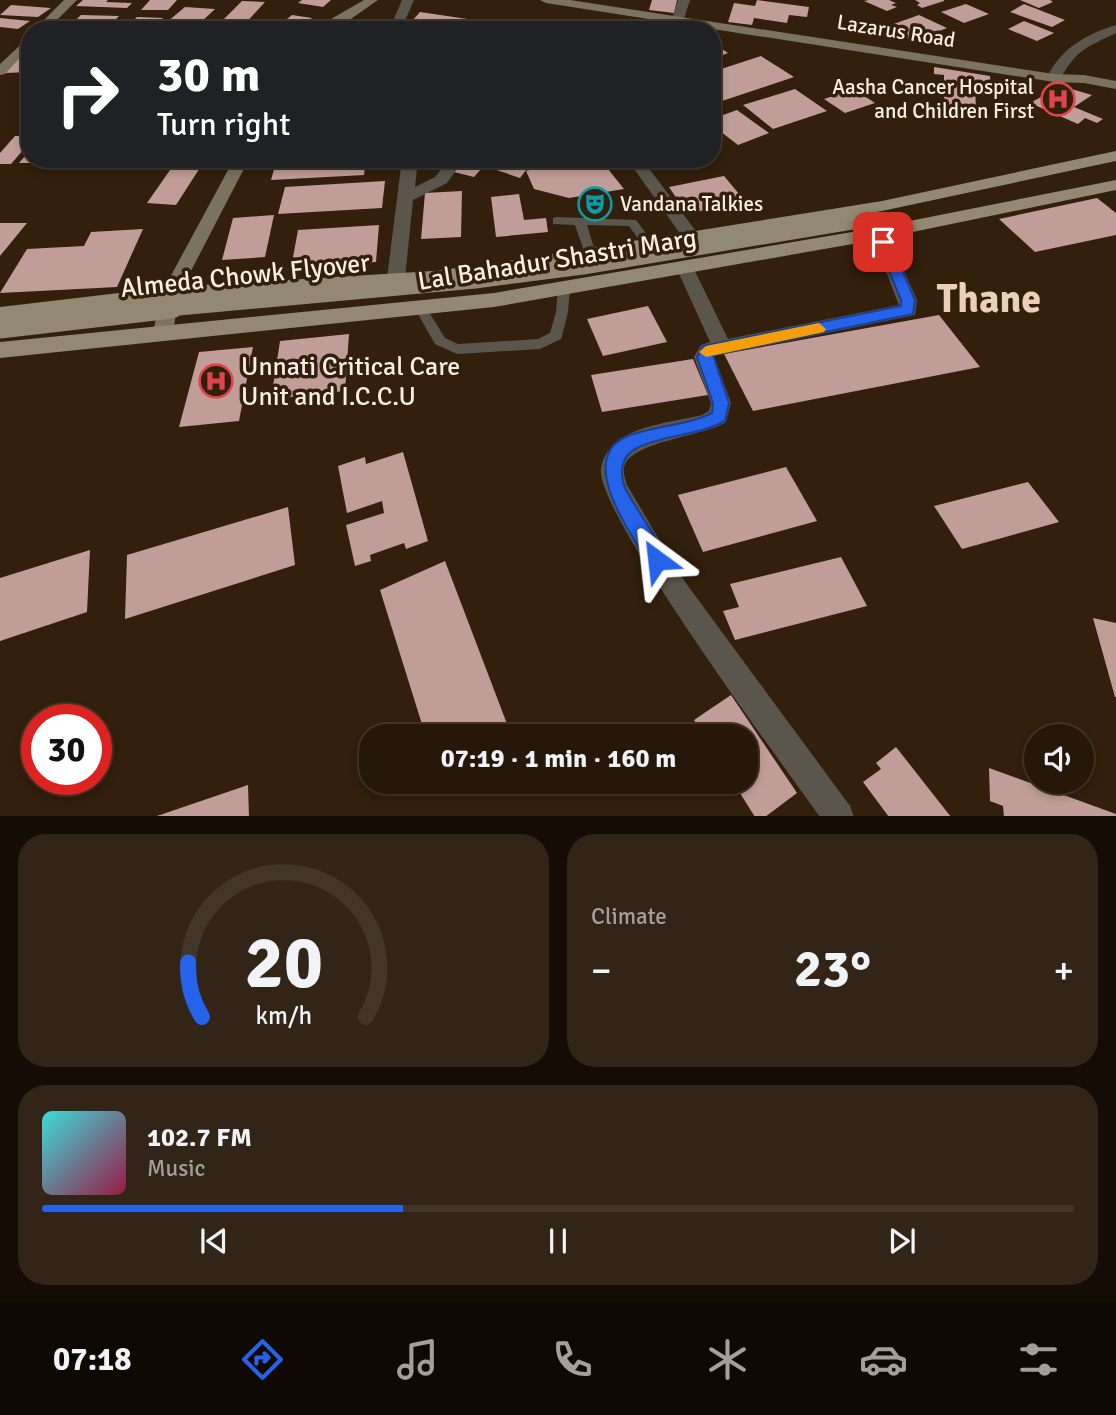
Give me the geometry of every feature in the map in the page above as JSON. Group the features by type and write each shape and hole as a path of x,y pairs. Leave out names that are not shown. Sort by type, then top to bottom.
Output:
{"main road":[{"path":"49,21 71,0"},
{"path":"337,21 372,0"},
{"name":"Lazarus Road","path":"546,0 691,21"},
{"name":"Lazarus Road","path":"721,26 1054,78 1084,79 1116,85"},
{"path":"0,71 21,49"},
{"path":"1054,78 1116,95"},
{"name":"Lal Bahadur Shastri Marg","path":"0,314 170,294 433,277 692,238 1034,176 1116,156"},
{"path":"163,333 170,294 237,168"},
{"name":"Almeda Chowk Flyover","path":"0,328 202,304 475,280 583,266 858,220 1116,169"},
{"name":"Lal Bahadur Shastri Marg","path":"0,350 494,300 879,233 1116,185"},
{"path":"427,307 433,277"}],"street":[{"path":"399,21 408,0"},
{"path":"678,19 684,0"},
{"path":"1054,78 1058,65 1066,54 1116,29"},
{"path":"396,278 409,168"},
{"path":"405,197 441,180 450,168"},
{"path":"641,168 692,238"},
{"path":"838,816 671,584 616,488 612,470 618,454 631,442 708,423 719,416 721,403 704,354 708,350 908,310 908,300 879,233"},
{"path":"685,267 723,348"}],"lane":[{"path":"557,221 632,223 643,233 649,244"},
{"path":"580,222 590,254"},
{"path":"427,307 440,341 457,349 540,344 556,335 562,313 564,288"}],"building":[{"path":"83,0 132,3 127,8 76,6"},
{"path":"150,0 177,0 168,10 141,10"},
{"path":"302,0 331,0 323,7 298,3"},
{"path":"652,0 677,0 674,13 649,10"},
{"path":"757,0 809,7 807,17 789,15 787,23 754,18 752,25 728,22 734,3 755,6"},
{"path":"889,0 896,3 891,5 897,7 887,11 864,1"},
{"path":"915,0 944,0 944,1 922,8"},
{"path":"1020,0 1050,0 1053,2 1039,8"},
{"path":"242,1 265,2 248,21 222,21"},
{"path":"966,4 989,14 964,23 941,12"},
{"path":"1024,4 1065,20 1052,27 1010,12"},
{"path":"11,5 51,8 38,17 0,15"},
{"path":"185,7 215,9 202,21 168,21"},
{"path":"420,12 481,21 412,21"},
{"path":"81,15 119,16 114,21 75,21"},
{"path":"292,15 312,18 308,21 284,21"},
{"path":"919,15 947,28 913,41 885,27"},
{"path":"137,17 163,18 160,21 133,21"},
{"path":"0,18 30,21 21,21 21,27 18,29 0,27"},
{"path":"1024,21 1054,33 1037,41 1008,29"},
{"path":"761,56 794,77 722,101 721,69"},
{"path":"19,58 21,58 21,72 5,73"},
{"path":"934,67 990,76 991,87 975,84 976,110 944,104 944,75 934,74"},
{"path":"1061,86 1092,95 1074,107 1103,119 1097,123 1085,118 1078,124 1030,103"},
{"path":"795,89 827,111 773,129 743,105"},
{"path":"854,89 875,103 845,113 824,99"},
{"path":"737,110 769,133 738,145 721,132 721,116"},
{"path":"15,136 21,136 21,152 11,164 0,164 0,153"},
{"path":"171,168 200,168 176,205 147,203"},
{"path":"274,168 365,168 364,175 271,180"},
{"path":"457,168 481,169 474,177 454,172"},
{"path":"491,168 528,168 520,178"},
{"path":"536,168 607,168 624,189 569,198 534,189 526,171"},
{"path":"724,176 745,201 687,214 669,187"},
{"path":"385,181 382,208 278,214 285,187"},
{"path":"462,191 461,237 421,239 425,193"},
{"path":"519,194 524,220 546,218 548,232 496,237 491,197"},
{"path":"1097,198 1116,213 1116,235 1035,252 999,219"},
{"path":"274,215 265,257 222,260 233,218"},
{"path":"0,223 27,223 0,256"},
{"path":"379,225 376,262 291,268 298,230"},
{"path":"143,229 117,287 0,293 27,249 84,246 91,232"},
{"path":"648,306 667,342 603,356 587,319"},
{"path":"939,315 980,367 753,411 724,354"},
{"path":"349,334 345,391 271,399 280,341"},
{"path":"253,347 239,421 179,427 199,352"},
{"path":"693,359 708,395 602,412 591,375"},
{"path":"403,452 428,541 406,549 404,543 370,555 371,561 355,566 346,525 384,513 382,501 347,513 338,466 365,457 366,464"},
{"path":"786,467 817,521 703,552 678,495"},
{"path":"1028,482 1059,522 962,549 934,506"},
{"path":"288,507 295,565 125,619 127,555"},
{"path":"90,550 87,612 0,641 0,578"},
{"path":"841,557 867,606 735,640 723,611 739,607 730,584"},
{"path":"445,561 507,724 422,724 380,590"},
{"path":"1093,618 1116,623 1116,697 1115,697"},
{"path":"731,695 751,724 697,724 694,720"},
{"path":"758,735 797,793 766,816 754,816 741,794 758,794"},
{"path":"896,747 950,816 888,816 863,782 881,769 876,763"},
{"path":"989,768 1024,781 1024,794 1061,794 1116,816 1004,816 1003,806 990,801"},
{"path":"248,785 249,816 157,816"}],"slow traffic":[{"path":"706,352 819,329"}],"place":[{"name":"Aasha Cancer Hospital and Children First","path":"1058,99"},
{"name":"Vandana Talkies","path":"595,204"},
{"name":"Unnati Critical Care Unit and I.C.C.U","path":"216,381"}],"district":[{"name":"Thane","path":"989,298"}],"route":[{"path":"657,560 616,488 612,470 618,454 631,442 708,423 719,416 721,403 718,390 704,357 708,350 908,310 908,300 883,242"}]}
